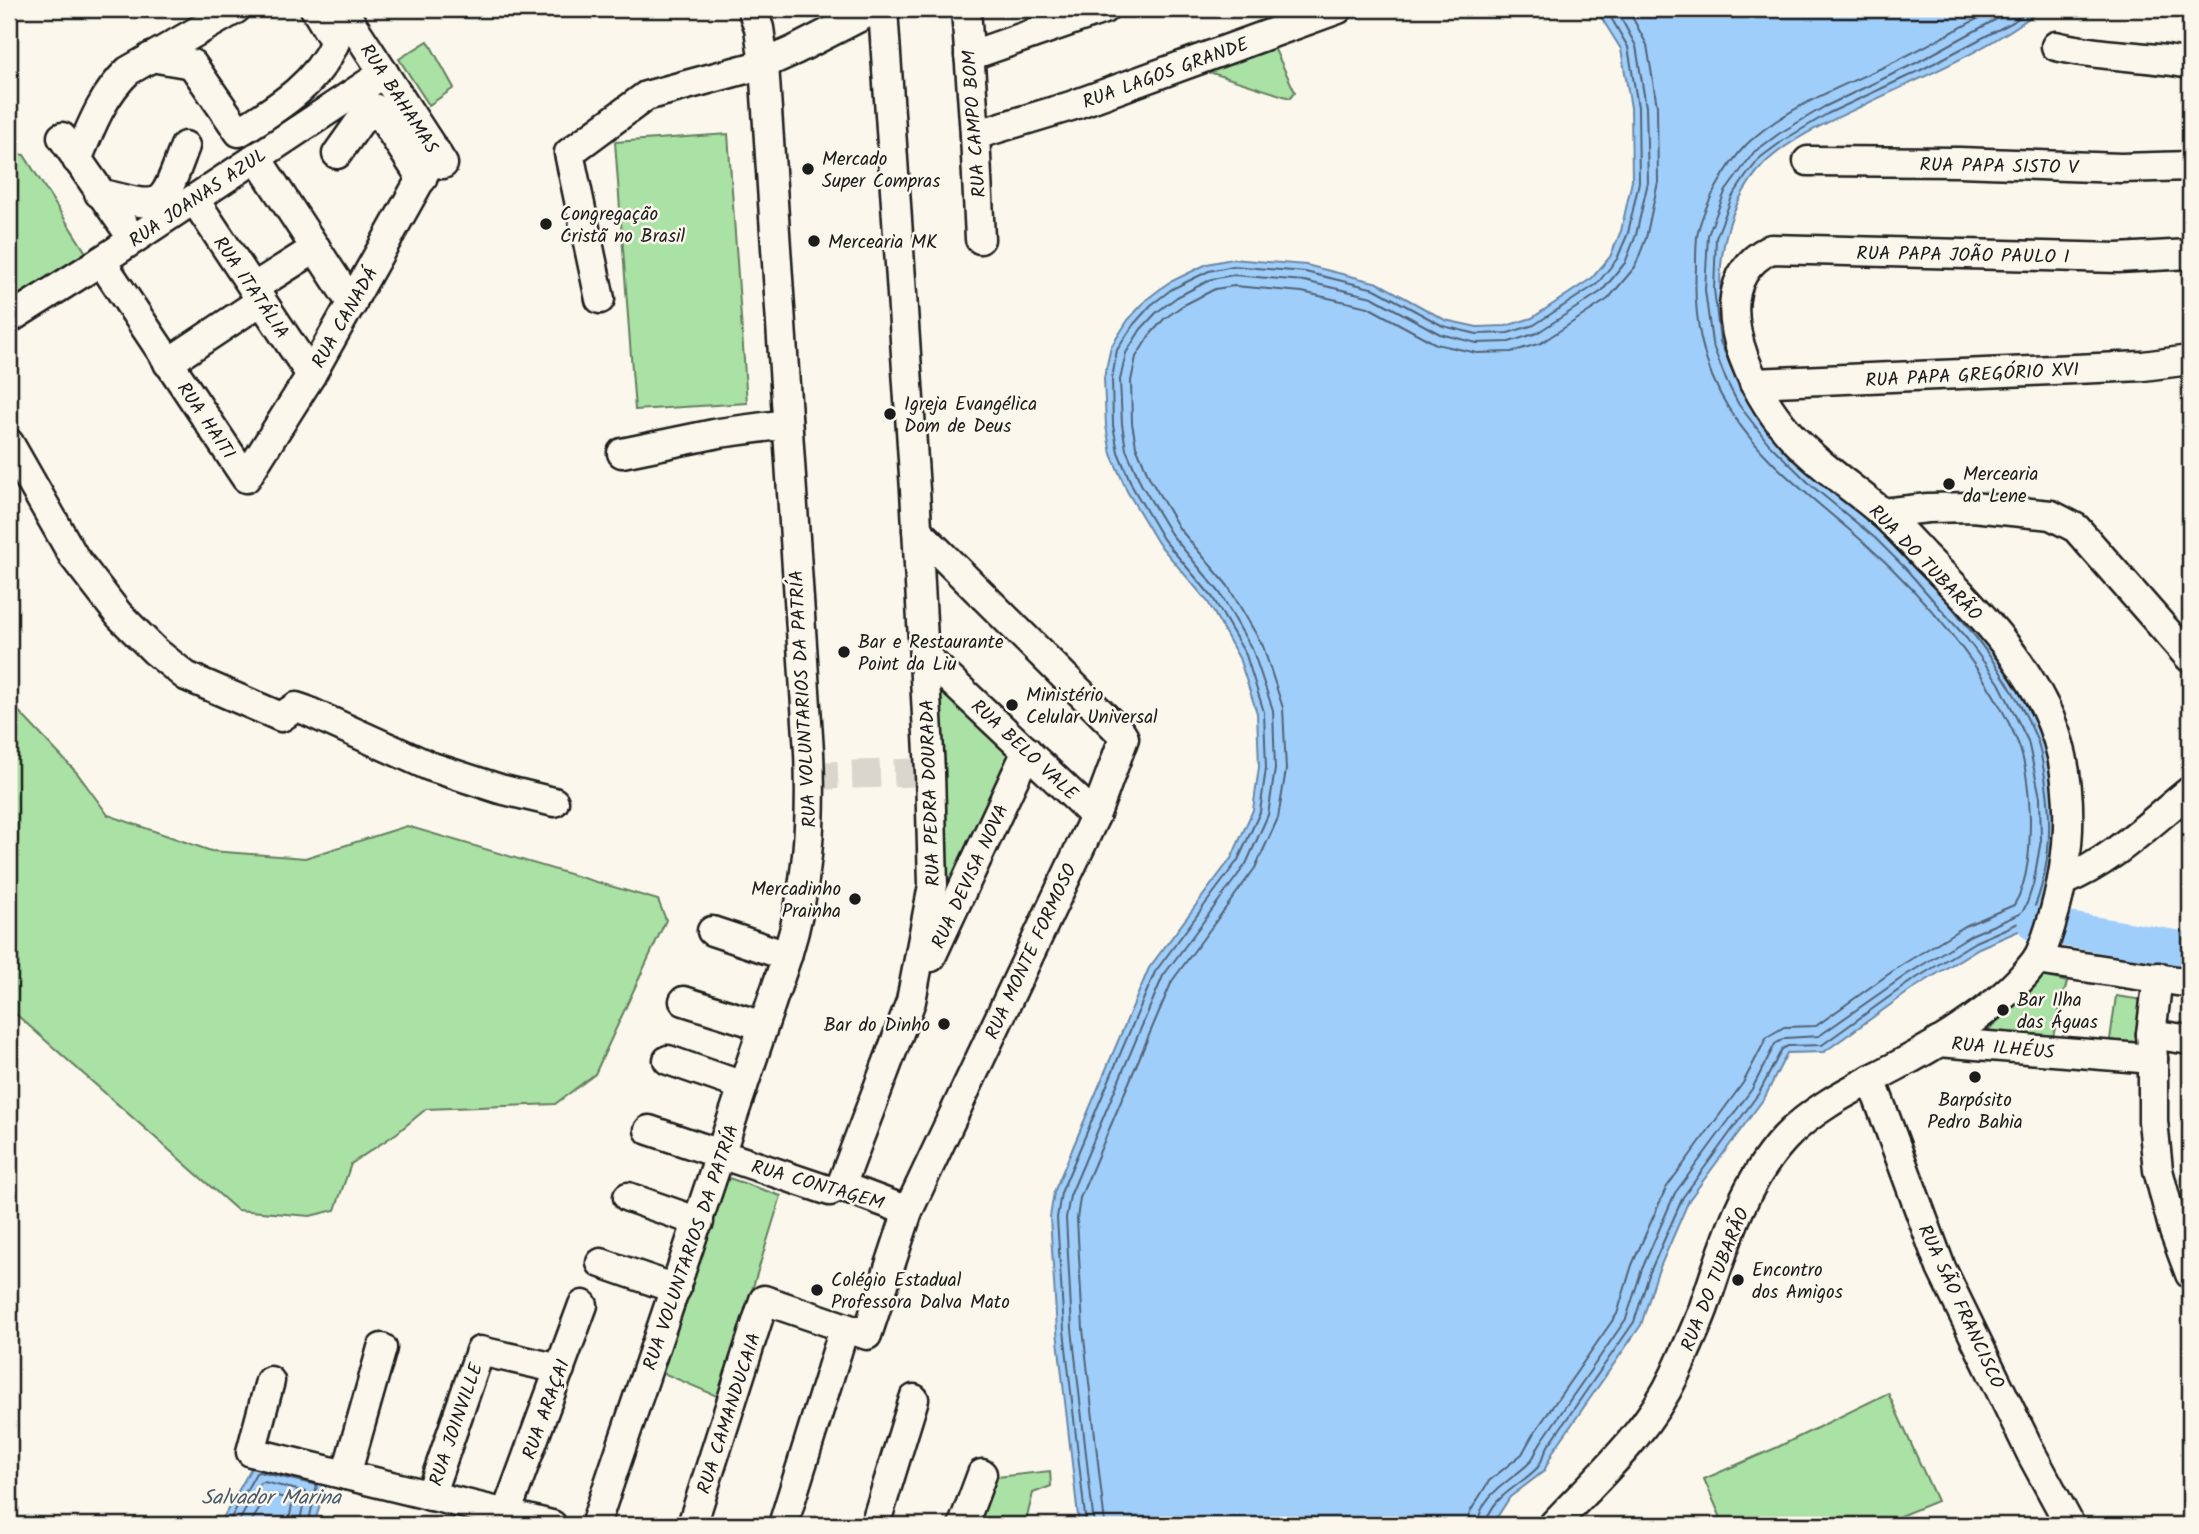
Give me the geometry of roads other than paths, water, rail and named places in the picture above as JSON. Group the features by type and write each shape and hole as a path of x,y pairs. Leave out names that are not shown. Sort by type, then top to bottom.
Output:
{"street":[{"path":"134,239 70,148 106,95 128,71 236,9"},
{"name":"RUA BAHAMAS","path":"315,9 345,27 384,73 433,165"},
{"name":"RUA VOLUNTARIOS DA PATRÍA","path":"595,1525 798,922 809,846 810,776 764,64 759,28 752,9"},
{"path":"600,299 569,153 646,96 764,64 874,9"},
{"name":"RUA PEDRA DOURADA","path":"841,1186 911,1001 933,885 918,530 883,9"},
{"name":"RUA CAMPO BOM","path":"965,9 980,239"},
{"path":"970,56 1104,9"},
{"name":"RUA LAGOS GRANDE","path":"975,135 1071,106 1338,9"},
{"name":"RUA JOANAS AZUL","path":"151,57 192,64 239,132 299,92 321,66 345,27"},
{"name":"RUA BAHAMAS","path":"316,116 345,27"},
{"path":"2056,46 2088,54 2190,64"},
{"name":"RUA JOANAS AZUL","path":"9,319 384,73"},
{"name":"RUA BAHAMAS","path":"337,154 366,113 374,108 433,165"},
{"path":"99,192 144,204 159,200 171,184 185,146"},
{"path":"256,157 352,304"},
{"name":"RUA PAPA SISTO V","path":"1808,161 1959,162 2121,168 2190,166"},
{"name":"RUA CANADÁ","path":"246,478 311,375 433,165"},
{"name":"RUA ITATÁLIA","path":"194,199 311,375"},
{"name":"RUA HAITI","path":"168,363 316,247"},
{"name":"RUA PAPA JOÃO PAULO I","path":"1743,271 1755,257 1771,249 2118,258 2190,254"},
{"name":"RUA HAITI","path":"101,261 246,478"},
{"name":"RUA DO TUBARÃO","path":"1743,271 1735,298 1736,327 1746,368 1781,425 1882,513 1948,581 2026,675 2048,713 2062,754 2068,803 2068,851 2063,881"},
{"name":"RUA PAPA GREGÓRIO XVI","path":"1754,383 2143,366 2190,360"},
{"path":"622,453 719,433 787,424"},
{"path":"9,443 74,557 119,615 186,676 281,717 296,707 429,766 500,789 554,802"},
{"path":"1882,513 1972,507 2051,515 2077,528 2190,658"},
{"name":"RUA MONTE FORMOSO","path":"764,1300 867,1335 908,1211 1095,816 1123,736 918,530"},
{"name":"RUA BELO VALE","path":"924,654 1095,816"},
{"name":"RUA DEVISA NOVA","path":"911,1001 1027,751"},
{"path":"2063,881 2102,861 2190,791"},
{"name":"RUA ILHÉUS","path":"1938,1042 1976,1017 2011,988 2041,952 2063,881"},
{"path":"712,931 787,956"},
{"path":"2041,952 2190,983"},
{"path":"2158,977 2152,1046 2153,1122 2158,1170 2174,1231 2190,1274"},
{"path":"684,1001 764,1026"},
{"name":"RUA ILHÉUS","path":"1938,1042 2152,1046 2190,1040"},
{"name":"RUA DO TUBARÃO","path":"1553,1525 1643,1427 1673,1379 1703,1310 1728,1233 1754,1181 1784,1139 1839,1096 1938,1042"},
{"path":"668,1059 743,1086"},
{"name":"RUA SÃO FRANCISCO","path":"1871,1079 1941,1268 2032,1455 2070,1525"},
{"name":"RUA CONTAGEM","path":"649,1130 830,1191 841,1186 908,1211"},
{"path":"628,1197 699,1222"},
{"path":"601,1264 676,1289"},
{"name":"RUA CAMANDUCAIA","path":"692,1525 764,1300"},
{"name":"RUA ARAÇAI","path":"506,1514 583,1305"},
{"path":"783,1525 844,1329"},
{"path":"346,1475 382,1348"},
{"name":"RUA JOINVILLE","path":"430,1496 480,1351 560,1369"},
{"path":"270,1381 251,1452 552,1525"},
{"path":"875,1525 914,1399"},
{"path":"963,1525 982,1474"}],"water":[{"path":"1596,9 2041,9 1978,50 1825,124 1774,155 1749,182 1729,224 1721,269 1720,293 1727,339 1740,373 1916,557 2012,675 2044,736 2056,795 2057,841 2042,909 2035,924 1979,948 1914,988 1824,1052 1787,1053 1765,1097 1689,1200 1657,1274 1641,1325 1554,1450 1544,1471 1510,1497 1492,1525 1079,1525 1057,1331 1050,1217 1054,1192 1149,968 1232,857 1253,810 1259,767 1257,713 1239,658 1208,602 1158,543 1127,491 1111,454 1106,426 1104,378 1111,347 1128,320 1146,300 1168,283 1207,264 1232,259 1306,265 1378,283 1445,320 1477,327 1506,326 1532,318 1592,278 1610,257 1621,231 1632,181 1631,108 1621,49"},
{"name":"Salvador Marina","path":"254,1463 327,1480 314,1525 219,1525"}],"waterway":[{"path":"2035,924 2190,950"}],"tunnel":[{"path":"810,776 930,772"}],"place":[{"name":"Mercado Super Compras","path":"808,169"},
{"name":"Congregação Cristã no Brasil","path":"546,224"},
{"name":"Mercearia MK","path":"814,241"},
{"name":"Igreja Evangélica Dom de Deus","path":"890,414"},
{"name":"Mercearia da Lene","path":"1949,484"},
{"name":"Bar e Restaurante Point da Liu","path":"844,652"},
{"name":"Ministério Celular Universal","path":"1012,705"},
{"name":"Mercadinho Prainha","path":"855,899"},
{"name":"Bar Ilha das Águas","path":"2003,1010"},
{"name":"Bar do Dinho","path":"944,1024"},
{"name":"Barpósito Pedro Bahia","path":"1975,1077"},
{"name":"Encontro dos Amigos","path":"1738,1280"},
{"name":"Colégio Estadual Professora Dalva Mato","path":"817,1290"}]}
